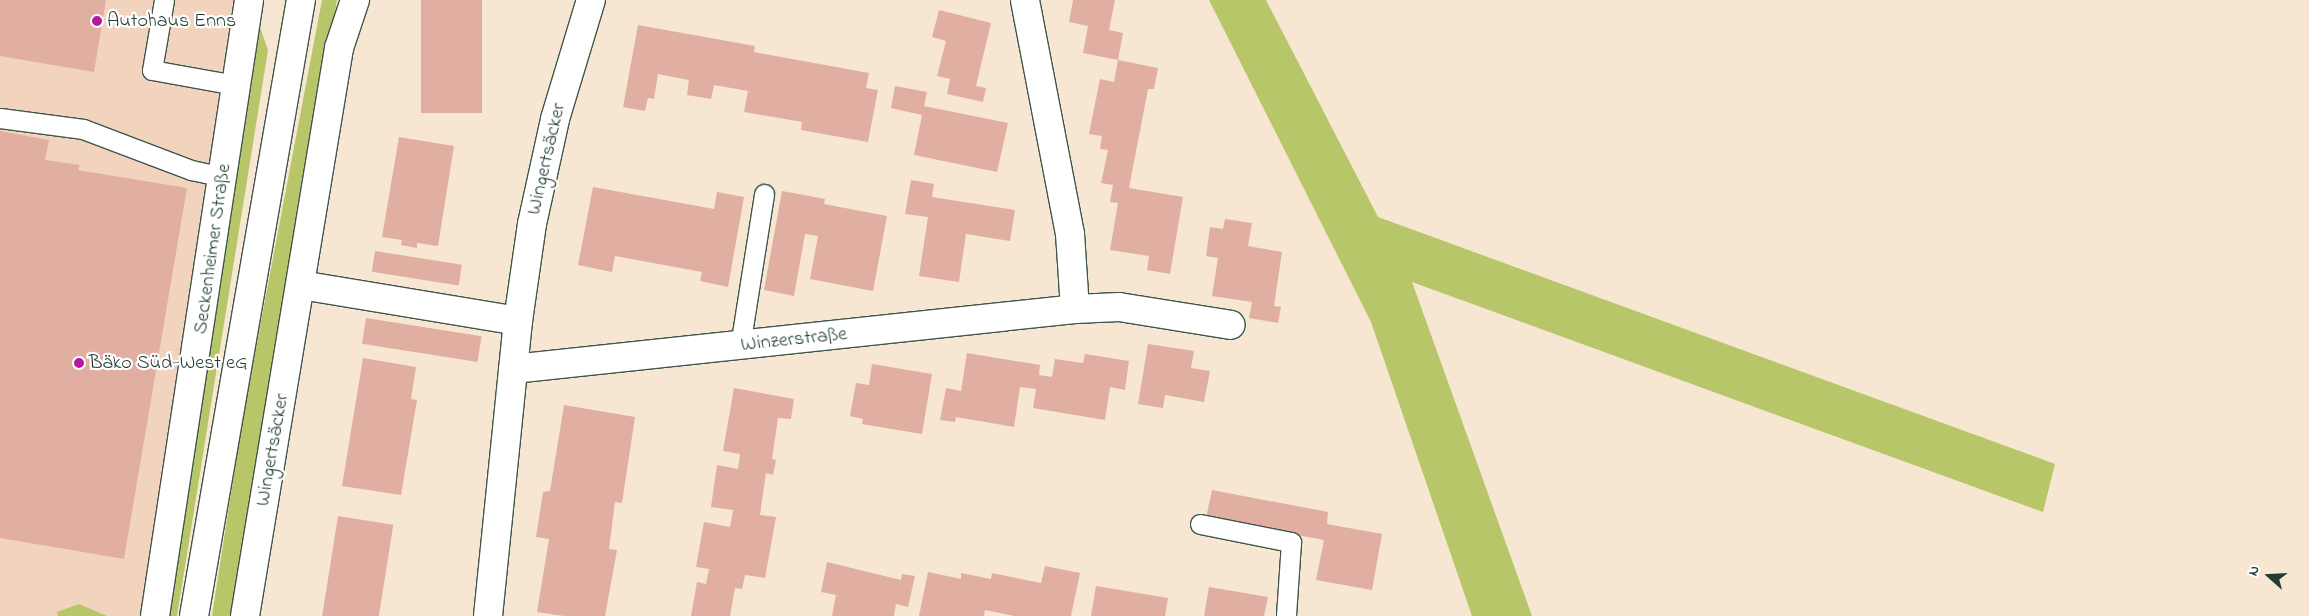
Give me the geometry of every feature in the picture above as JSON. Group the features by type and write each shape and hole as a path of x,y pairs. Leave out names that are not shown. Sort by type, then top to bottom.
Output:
{"street":[{"name":"Seckenheimer Straße","path":"155,616 224,177 249,0"},
{"path":"194,616 301,0"},
{"name":"Wingertsäcker","path":"245,616 339,48 354,0"},
{"name":"Wingertsäcker","path":"488,616 518,321 532,224 555,119 591,0"},
{"path":"1025,0 1070,234 1075,309"},
{"path":"301,285 518,321"},
{"name":"Winzerstraße","path":"513,370 1075,309 1118,307 1232,325"}],"lane":[{"path":"164,0 152,70 236,85"},
{"path":"0,118 83,129 190,170 224,177"},
{"path":"740,346 764,194"},
{"path":"1200,524 1291,542 1286,616"}],"shaded area":[{"path":"0,0 255,0 166,616 0,616"}],"green space":[{"path":"322,0 337,0 232,616 212,616 243,416"},
{"path":"1209,0 1266,0 1378,217 2055,464 2043,512 1412,282 1532,616 1472,616 1371,322"},
{"path":"255,13 268,50 177,616 166,616"},
{"path":"79,604 107,616 58,616 57,612"}],"building":[{"path":"0,0 106,0 94,72 0,56"},
{"path":"421,0 482,0 482,113 421,113"},
{"path":"1073,0 1115,0 1109,30 1123,33 1118,60 1083,53 1088,26 1069,22"},
{"path":"939,10 991,23 976,86 986,88 983,102 947,94 950,79 937,76 946,41 932,37"},
{"path":"638,25 755,46 754,52 869,73 866,88 878,90 868,142 801,130 802,122 744,112 748,91 714,85 711,99 687,95 689,80 658,74 654,99 648,98 645,111 623,107"},
{"path":"1118,60 1158,68 1154,89 1148,89 1129,188 1183,197 1170,274 1147,270 1149,256 1110,250 1118,203 1110,202 1113,185 1101,183 1108,150 1100,149 1102,136 1089,134 1100,79 1114,82"},
{"path":"895,86 927,92 924,106 1008,123 997,172 914,155 922,115 891,108"},
{"name":"Bäko Süd-West eG","path":"0,131 49,140 45,160 80,165 78,170 187,188 124,559 0,538"},
{"path":"399,137 454,146 438,246 417,243 417,248 401,245 402,240 382,237"},
{"path":"911,180 934,184 932,197 1015,210 1010,241 966,234 959,282 919,276 928,217 905,214"},
{"path":"593,187 714,209 717,192 744,197 728,287 700,281 702,272 615,256 612,272 578,265"},
{"path":"782,191 825,199 824,204 887,216 873,291 810,279 818,236 805,234 794,296 764,290"},
{"path":"1225,219 1252,223 1248,246 1282,252 1274,306 1281,307 1278,323 1249,318 1252,302 1212,296 1218,258 1206,256 1210,227 1223,229"},
{"path":"375,251 462,265 459,286 372,272"},
{"path":"366,318 482,336 477,362 362,344"},
{"path":"1148,344 1194,351 1191,368 1210,371 1204,402 1165,395 1163,408 1138,404"},
{"path":"967,353 1040,365 1039,375 1052,377 1055,359 1083,363 1085,354 1129,361 1125,390 1110,387 1105,420 1033,408 1036,389 1020,387 1014,427 956,417 955,422 940,420 946,388 961,391"},
{"path":"363,358 416,367 411,399 417,400 401,495 342,486"},
{"path":"872,364 932,374 922,434 862,424 863,419 850,416 856,383 869,385"},
{"path":"734,388 794,399 791,419 778,418 772,459 776,460 773,475 766,473 760,515 776,517 765,578 745,575 742,589 735,588 730,616 691,616 697,582 706,584 709,569 696,567 704,522 730,527 733,510 711,507 717,465 738,469 740,454 723,451"},
{"path":"564,405 635,417 622,503 615,502 609,549 617,550 605,616 564,616 537,612 549,539 536,537 543,492 550,491"},
{"path":"1212,490 1328,512 1327,524 1382,534 1372,590 1316,580 1324,540 1206,518"},
{"path":"338,516 393,525 379,616 322,616"},
{"path":"827,562 901,580 902,574 915,576 908,607 896,604 894,616 832,616 836,595 821,592"},
{"path":"1045,566 1080,573 1071,616 1014,616 985,610 984,616 919,616 928,572 961,579 961,573 991,579 992,573 1041,583"},
{"path":"1096,586 1168,598 1165,616 1091,616"},
{"path":"1209,587 1268,597 1264,616 1204,616"}],"place":[{"name":"Autohaus Enns","path":"97,21"},
{"name":"Bäko Süd-West eG","path":"79,363"}]}
